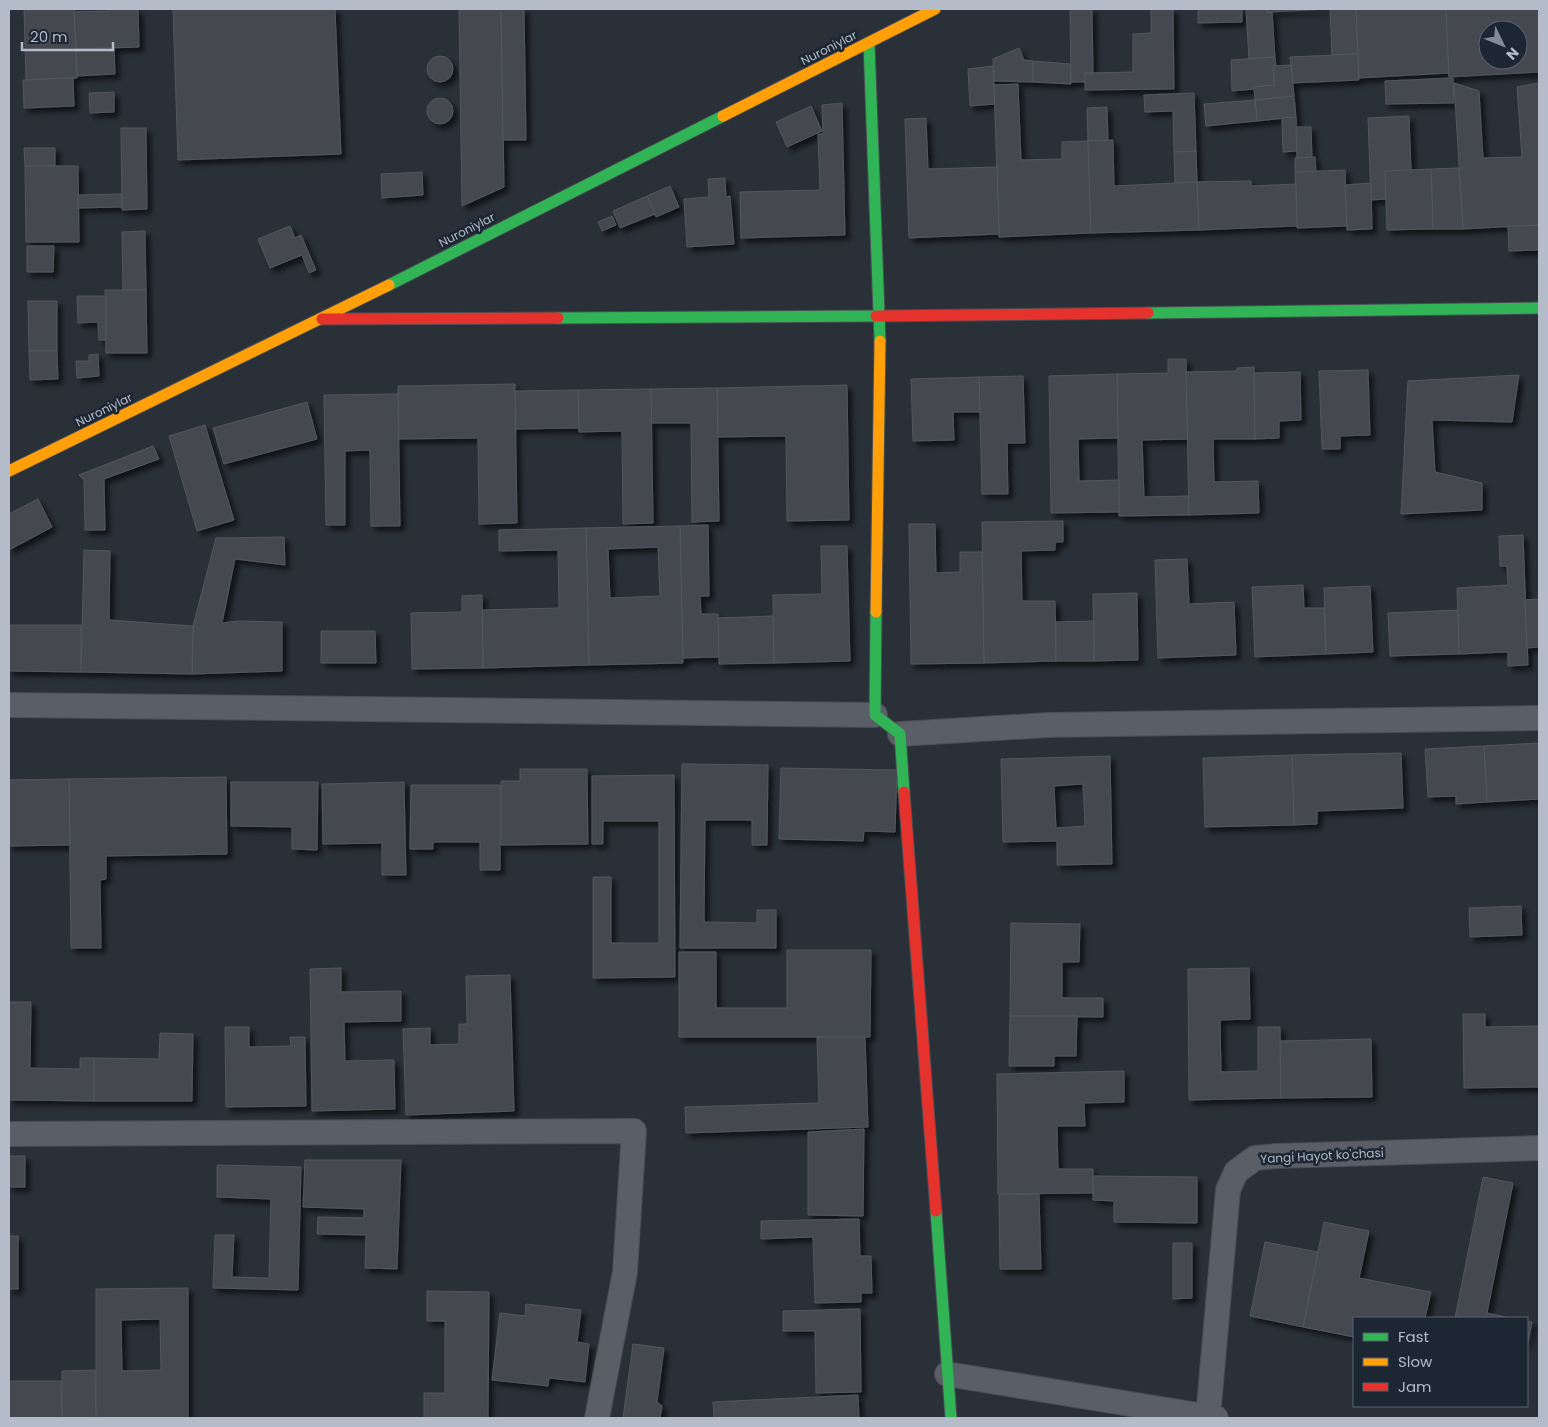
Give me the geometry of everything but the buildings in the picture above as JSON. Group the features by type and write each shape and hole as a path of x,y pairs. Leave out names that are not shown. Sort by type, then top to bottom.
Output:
{"street":[{"name":"Nuroniylar","path":"9,471 322,319 935,9"},
{"path":"869,43 880,316 876,715"},
{"path":"322,319 880,316 1539,308"},
{"path":"9,706 876,715 900,734 1048,725 1539,718"},
{"path":"900,734 951,1418"},
{"path":"9,1134 634,1131 625,1272 597,1418"},
{"name":"Yangi Hayot ko'chasi","path":"1212,1417 1228,1190 1236,1172 1255,1158 1277,1156 1539,1148"},
{"path":"947,1374 1212,1417"}],"traffic: fast":[{"path":"869,43 880,341"},
{"path":"389,285 723,116"},
{"path":"1148,313 1539,308"},
{"path":"558,318 876,316"},
{"path":"876,612 875,715 900,734 904,792"},
{"path":"936,1211 951,1418"}],"traffic: slow":[{"path":"723,116 935,9"},
{"path":"9,471 389,285"},
{"path":"876,612 880,341"}],"traffic: jam":[{"path":"876,316 1148,313"},
{"path":"322,319 558,318"},
{"path":"904,792 936,1211"}]}
